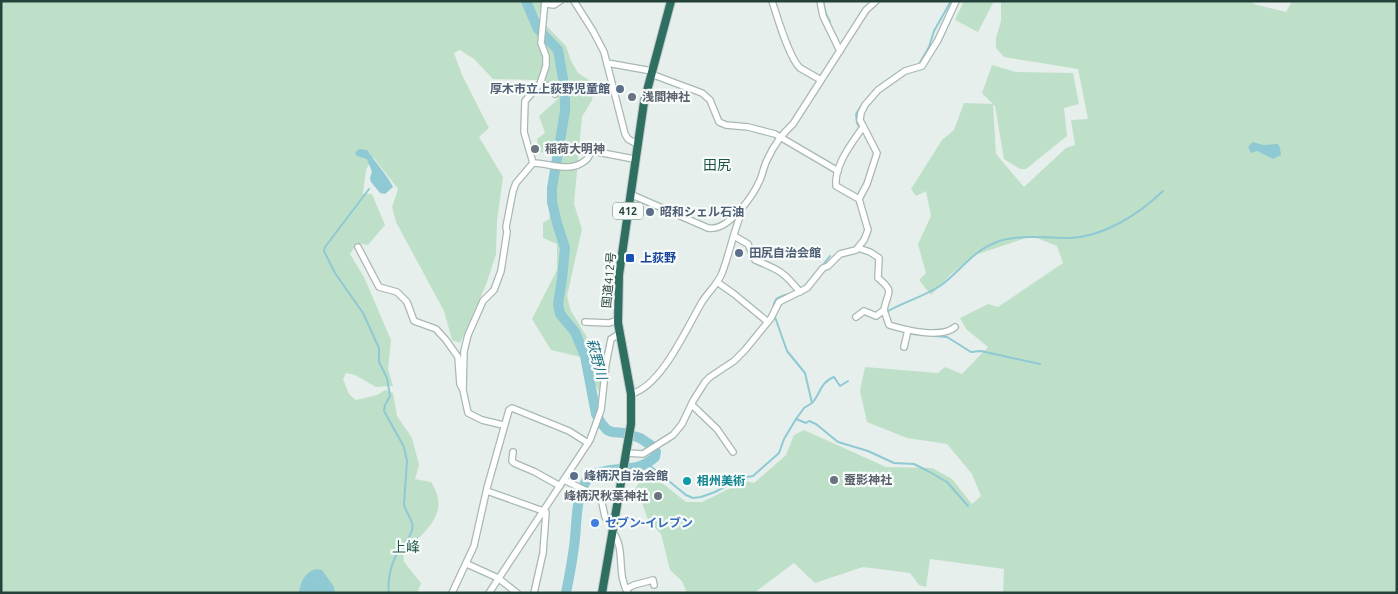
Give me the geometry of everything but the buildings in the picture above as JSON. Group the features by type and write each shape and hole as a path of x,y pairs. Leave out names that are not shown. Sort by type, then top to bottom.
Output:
{"highway":[{"name":"国道412号","path":"602,593 631,424 631,394 619,334 619,275 634,159 644,102 671,1"}],"street":[{"path":"532,163 524,132 525,101 540,84 546,66 546,56 541,43 545,3 554,5 560,1"},
{"path":"574,1 600,42 625,134 628,139 637,144"},
{"path":"772,1 785,39 796,63 821,80"},
{"path":"820,1 823,16 840,51"},
{"path":"630,194 711,229 719,228 726,224 757,186 767,159 780,137 793,124 866,10 876,1"},
{"path":"857,198 867,184 877,154 862,129 861,112 865,105 884,86 897,79 905,71 922,66 938,40 956,1"},
{"path":"607,63 651,73 702,93 710,100 719,122 748,126 780,137 838,171"},
{"path":"540,84 550,86 554,94"},
{"path":"625,457 647,452 673,435 710,377 734,361 771,316 779,302 807,288 823,268 828,266 840,254 848,253 858,248 868,230 857,198 836,186 838,171 862,129"},
{"path":"532,163 551,164 568,168 586,160 592,151 634,159"},
{"path":"463,390 463,360 466,344 483,301 494,290 501,271 507,232 506,227 513,191 516,183 532,163"},
{"path":"631,394 638,392 650,382 669,360 707,294 717,282 722,273 740,216 738,211"},
{"path":"734,236 748,244 755,260 778,269 798,291"},
{"path":"358,247 378,287 397,292 407,302 414,321 436,329 458,357 460,384 470,415 503,425"},
{"path":"858,248 870,252 879,258 878,278 890,289 884,310 889,325 908,330 945,333 955,329"},
{"path":"717,282 771,316"},
{"path":"856,316 864,311 876,316 884,310"},
{"path":"585,322 592,324 609,323 618,320"},
{"path":"904,347 908,330"},
{"path":"489,593 588,443 601,410 611,339 619,334"},
{"path":"692,405 718,429 732,452"},
{"path":"452,593 474,546 503,425 509,410 512,408 568,431 588,443"},
{"path":"513,452 512,461 514,463 562,483 578,486 601,498 605,517 618,540 620,571 627,591 634,585 653,580"},
{"path":"487,491 546,512 543,553 534,593"},
{"path":"467,564 498,578 518,593"}],"green space":[{"path":"1,1 543,1 538,17 566,46 571,61 578,73 595,84 592,100 582,117 574,204 582,229 567,296 571,311 593,347 602,373 599,392 591,371 581,357 551,350 532,319 557,270 557,244 543,238 543,223 549,219 556,197 553,156 538,151 537,139 545,133 539,116 558,99 556,87 536,80 493,79 474,59 460,50 454,53 462,75 489,128 479,137 503,177 497,221 496,254 486,285 460,343 452,340 444,311 396,222 392,207 398,189 373,157 366,170 363,194 372,194 385,225 368,245 357,243 350,254 364,277 391,340 388,369 393,386 376,387 355,375 346,373 343,379 349,394 356,400 377,395 385,390 393,393 397,416 412,438 419,465 415,479 431,482 437,493 437,513 433,522 403,553 404,562 421,583 417,593 1,593"},
{"path":"964,1 994,1 978,32 955,20"},
{"path":"1001,1 1250,1 1254,4 1286,12 1292,1 1397,1 1397,593 1003,593 1004,569 930,559 926,587 919,585 910,573 863,567 815,583 794,563 754,593 687,593 682,581 670,570 661,534 648,520 642,503 632,494 640,481 656,478 686,502 702,502 745,481 754,483 786,455 794,435 804,430 886,467 932,468 952,479 972,504 981,496 972,474 947,444 907,438 867,422 860,391 865,367 938,373 945,367 962,374 988,347 966,329 960,318 988,304 998,307 1063,263 1057,246 1032,236 975,255 950,275 931,295 919,280 926,273 918,244 931,216 926,191 916,196 911,189 942,140 954,130 964,103 993,104 982,93 992,65 1016,72 1073,73 1079,104 1064,108 1067,136 1026,169 1020,169 1004,159 995,106 993,105 996,154 1024,187 1066,148 1075,145 1071,120 1088,119 1078,69 1004,57 996,48 996,38 1001,21"}],"water":[{"path":"1253,142 1263,145 1278,144 1281,155 1273,159 1257,151 1251,153 1248,147"},
{"path":"359,149 367,150 391,183 393,187 385,194 380,193 371,182 372,172 367,159 357,156 355,153"},
{"path":"316,569 322,570 334,587 335,593 299,593 304,578 309,572"}],"waterway":[{"name":"萩野川","path":"526,1 538,29 558,50 565,90 565,111 552,188 552,202 565,248 558,304 560,314 575,332 585,356 596,414 601,423 607,430 612,432 624,433 640,438 652,446 656,452 655,457 642,465 608,470 592,476 586,481 579,498 574,547 566,593"},
{"path":"823,1 830,22"},
{"path":"918,66 929,47 934,31 951,1"},
{"path":"860,128 857,123 856,114 861,106"},
{"path":"369,189 325,247 324,251 335,273 363,313 379,348 379,362 387,378 390,396 384,411 404,447 407,461 404,504 413,527 393,563 389,578 389,593"},
{"path":"888,311 940,286 981,250 997,242 1014,238 1082,237 1120,223 1154,200 1163,191"},
{"path":"822,266 830,256"},
{"path":"804,287 811,279"},
{"path":"773,310 774,302 777,298 789,294"},
{"path":"648,464 686,495 693,498 715,492 741,478 753,476 779,453 784,439 796,419 804,408 812,403 805,373 787,351 774,314"},
{"path":"933,335 947,337 971,352 981,351 1040,364"},
{"path":"813,402 824,384 830,379 834,377 840,386 848,381"},
{"path":"796,419 816,424 838,442 868,451 894,463 914,464 928,471 947,482 968,506"}],"place":[{"name":"厚木市立上荻野児童館","path":"620,89"},
{"name":"浅間神社","path":"632,97"},
{"name":"稲荷大明神","path":"535,149"},
{"name":"昭和シェル石油","path":"650,212"},
{"name":"田尻自治会館","path":"739,253"},
{"name":"上荻野","path":"630,258"},
{"name":"峰柄沢自治会館","path":"574,476"},
{"name":"蚕影神社","path":"834,480"},
{"name":"相州美術","path":"687,481"},
{"name":"峰柄沢秋葉神社","path":"658,496"},
{"name":"セブン-イレブン","path":"595,523"}],"district":[{"name":"田尻","path":"717,165"},
{"name":"上峰","path":"406,547"}]}
